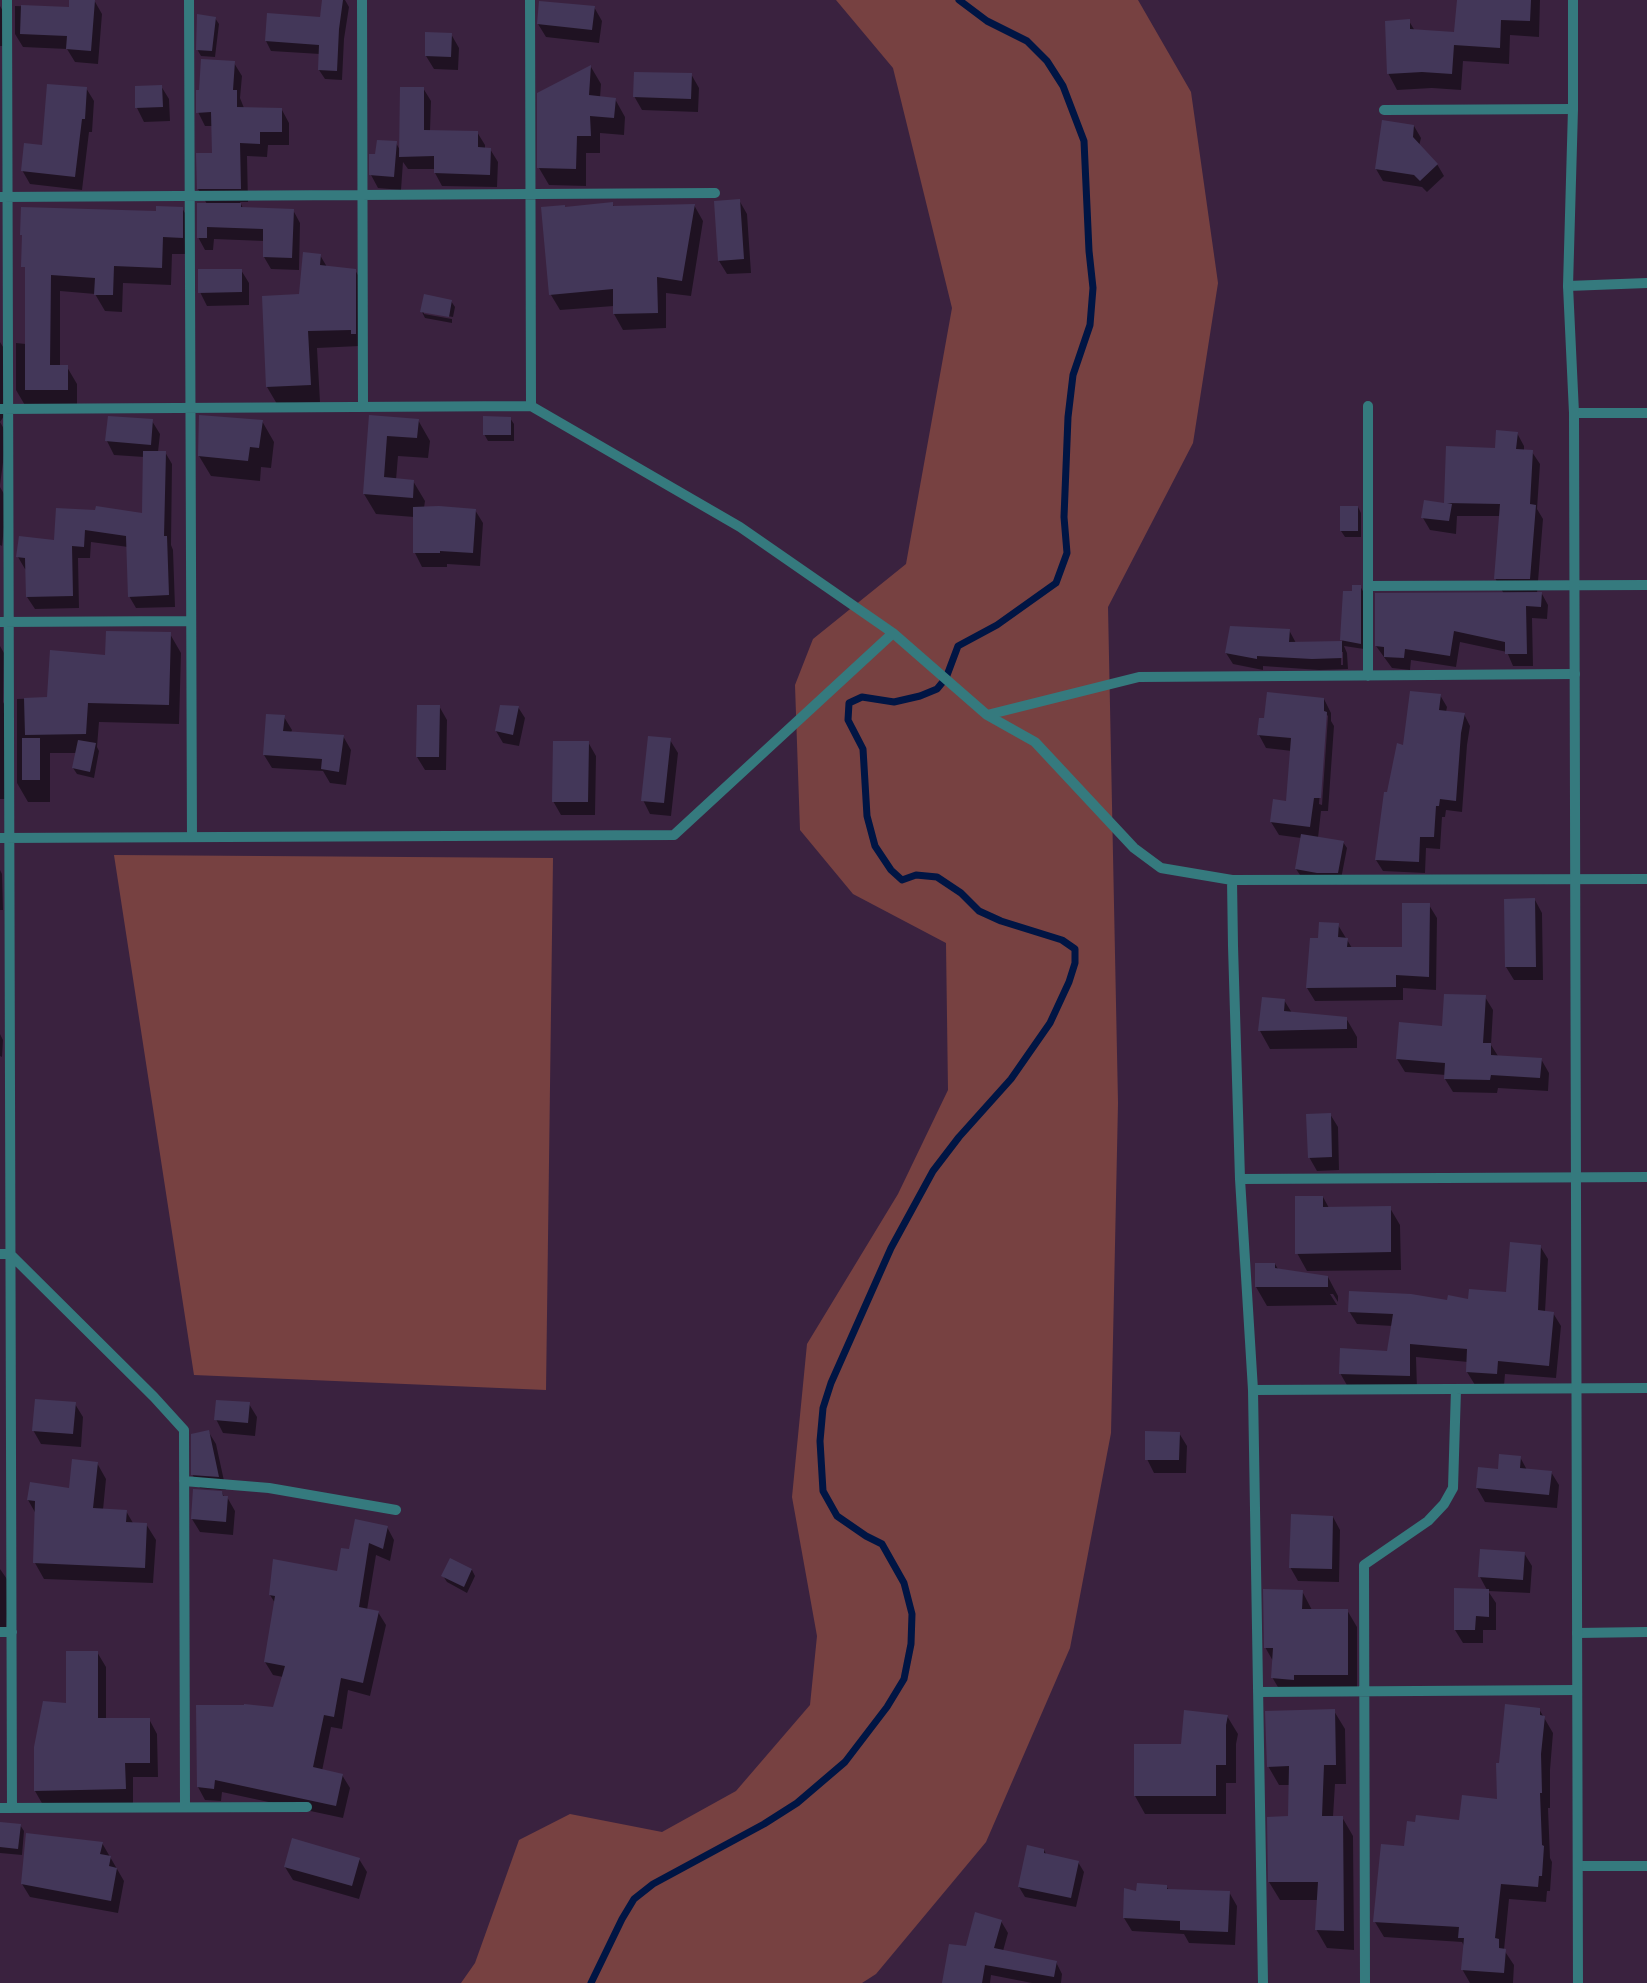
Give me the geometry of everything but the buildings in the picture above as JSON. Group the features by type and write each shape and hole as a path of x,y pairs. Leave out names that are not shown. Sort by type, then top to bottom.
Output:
{"street":[{"path":"7,0 4,197 5,1254 12,1632 12,1808"},
{"path":"189,0 192,837"},
{"path":"362,0 363,407"},
{"path":"530,0 531,406"},
{"path":"1573,0 1573,109 1568,286 1574,413 1578,1983"},
{"path":"1384,110 1573,109"},
{"path":"4,197 716,194"},
{"path":"1568,286 1647,283"},
{"path":"4,409 531,406 740,527 893,632 987,715 1035,742 1134,848 1160,868 1232,880 1647,880"},
{"path":"1368,406 1368,676"},
{"path":"1574,413 1647,413"},
{"path":"1368,586 1647,585"},
{"path":"4,622 191,621"},
{"path":"5,838 674,835 893,632"},
{"path":"987,715 1138,677 1575,674"},
{"path":"1232,880 1232,946 1240,1179 1253,1390 1263,1983"},
{"path":"1240,1179 1647,1177"},
{"path":"5,1254 154,1397 184,1430 185,1807"},
{"path":"1253,1390 1647,1388"},
{"path":"1365,1983 1364,1565 1428,1522 1444,1504 1453,1488 1456,1389"},
{"path":"184,1480 269,1488 396,1510"},
{"path":"0,1632 12,1632"},
{"path":"1577,1632 1647,1632"},
{"path":"1258,1692 1577,1690"},
{"path":"0,1808 307,1806"},
{"path":"1578,1866 1647,1866"}],"shaded area":[{"path":"836,0 1138,0 1191,92 1218,283 1193,443 1108,607 1118,1103 1111,1433 1070,1648 986,1842 876,1974 862,1983 461,1983 475,1963 519,1840 570,1814 662,1832 736,1791 810,1705 817,1636 792,1497 807,1344 898,1194 948,1090 946,943 853,894 800,830 795,685 813,639 906,564 952,308 893,68"},
{"path":"114,855 553,858 546,1390 194,1375"}],"waterway":[{"path":"591,1983 622,1919 634,1899 653,1884 764,1824 797,1803 845,1762 887,1707 904,1679 911,1644 912,1614 904,1583 882,1544 866,1536 837,1516 823,1491 820,1441 823,1408 831,1383 891,1248 933,1171 959,1137 1011,1079 1050,1023 1069,982 1075,963 1075,949 1062,940 1001,921 979,911 961,893 937,877 916,875 902,880 891,870 875,846 867,816 863,749 848,720 849,703 862,697 894,702 920,696 937,689 946,678 958,646 997,625 1056,583 1067,553 1064,517 1068,417 1073,375 1090,325 1093,288 1089,251 1084,141 1063,86 1047,61 1027,41 987,21 959,0"}]}
